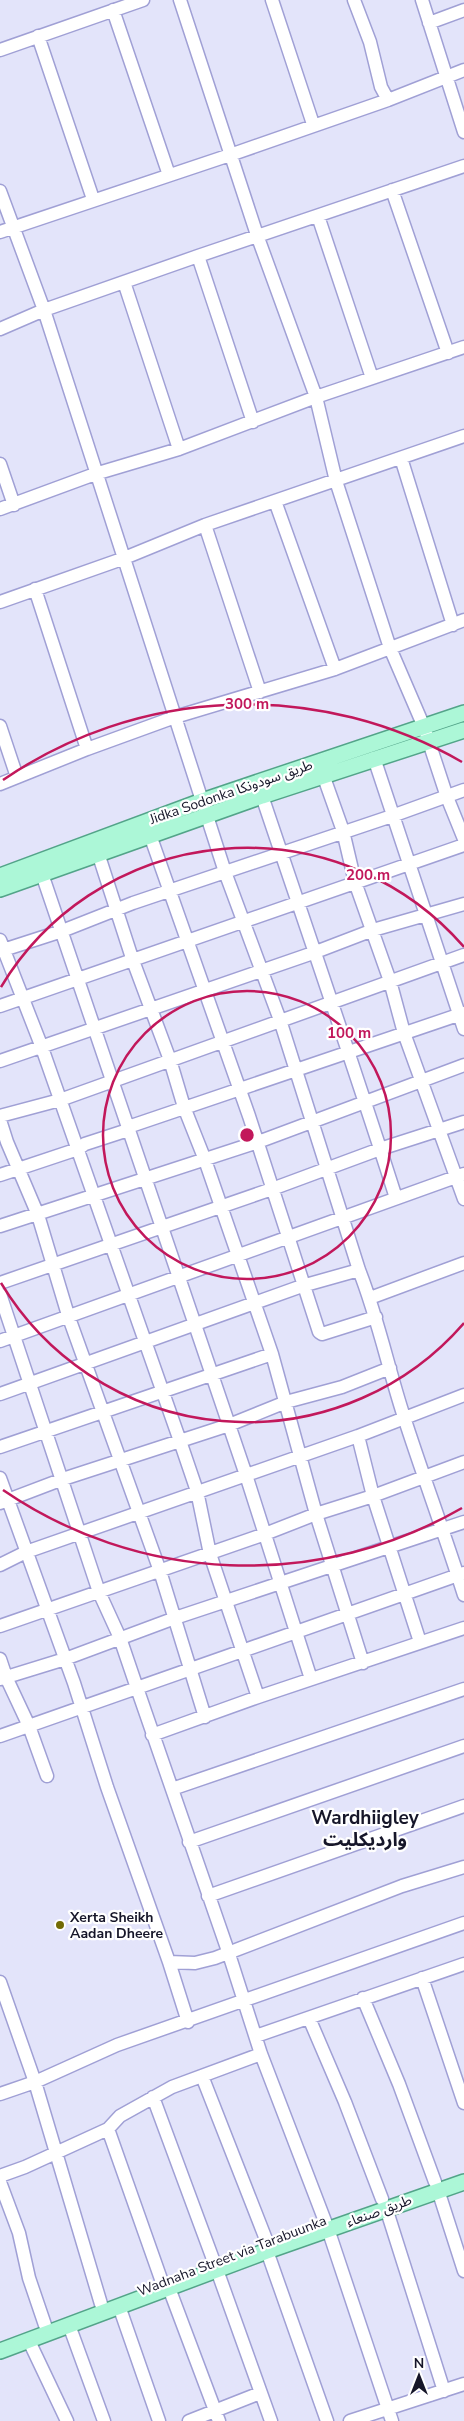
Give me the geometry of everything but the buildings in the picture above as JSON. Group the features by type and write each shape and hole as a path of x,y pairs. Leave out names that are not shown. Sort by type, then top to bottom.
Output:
{"main road":[{"name":"Jidka Sodonka طريق سودونكا","path":"0,889 98,853 374,758 426,734 464,713"},
{"name":"Jidka Sodonka طريق سودونكا","path":"0,876 202,801 319,762 426,734 464,730"},
{"path":"437,2186 464,2172"},
{"name":"طريق صنعاء","path":"4,2346 29,2341 215,2266 384,2204 437,2186 464,2182"},
{"name":"Wadnaha Street via Tarabuunka","path":"4,2346 45,2325 102,2304 166,2285"}],"street":[{"path":"0,50 143,0"},
{"path":"180,0 257,235 316,397 336,481 390,648 426,734 446,797 464,839"},
{"path":"272,0 314,124"},
{"path":"354,0 370,42 381,87 388,100"},
{"path":"422,0 464,132"},
{"path":"113,10 169,175"},
{"path":"429,23 464,10"},
{"path":"38,36 93,199"},
{"path":"6,229 230,155 314,124 388,100 464,70"},
{"path":"0,329 44,310 257,235 464,166"},
{"path":"392,190 448,353"},
{"path":"0,191 6,229 44,310 122,559 176,717 225,872 245,921 280,1020 376,1317 404,1417 461,1574 464,1595"},
{"path":"318,216 372,378"},
{"path":"198,256 253,422"},
{"path":"124,282 179,449"},
{"path":"0,509 95,474 179,449 316,397 464,347"},
{"path":"0,602 122,559 205,525 464,436"},
{"path":"0,784 87,749 176,717 335,669 458,622 401,458"},
{"path":"0,464 14,505"},
{"path":"275,500 335,669"},
{"path":"205,525 260,692"},
{"path":"35,589 87,749"},
{"path":"0,726 18,777"},
{"path":"374,758 442,962 462,1014 464,1029"},
{"path":"319,762 343,831 356,882 390,981 404,1033 439,1130 460,1176 464,1199"},
{"path":"258,1696 210,1554 197,1491 180,1441 41,1045 1,947 62,931 118,909 464,790"},
{"path":"262,796 299,902 314,953 333,1003 363,1102 373,1124 396,1198"},
{"path":"150,835 258,1142 302,1286 319,1332 322,1334 376,1317"},
{"path":"0,1006 132,958 464,845"},
{"path":"98,853 118,909 132,958 170,1060 184,1108 206,1160 236,1255 272,1354 316,1514 363,1663"},
{"path":"42,874 246,1475 311,1679"},
{"path":"0,1061 150,1007 314,953 373,930 464,904"},
{"path":"0,1116 60,1100 222,1040 333,1003 464,955"},
{"path":"0,1175 78,1149 85,1144 125,1131 128,1127 462,1014"},
{"path":"0,1226 258,1142 422,1079 464,1065"},
{"path":"0,1120 38,1215 84,1362 104,1412 160,1571 204,1716"},
{"path":"0,1283 53,1266 160,1226 272,1189 380,1149 464,1122"},
{"path":"0,1340 179,1278 343,1216 460,1176"},
{"path":"370,1298 464,1263"},
{"path":"0,1394 84,1362 302,1286 360,1270"},
{"path":"0,1294 99,1592 120,1638 245,2001 261,2054 326,2225 390,2415"},
{"path":"0,1447 46,1433 272,1354"},
{"path":"4,1501 120,1460 229,1426 286,1402 342,1387 390,1368"},
{"path":"0,1565 26,1552 80,1535 138,1512 358,1436 404,1417 463,1398"},
{"path":"358,1436 373,1496 420,1642"},
{"path":"0,1626 210,1554 316,1514 373,1496 464,1462"},
{"path":"0,1478 4,1501 48,1610 188,2022"},
{"path":"3,1678 65,1659 227,1600 281,1584 390,1545 444,1530 464,1522"},
{"path":"0,1736 461,1574"},
{"path":"152,1735 258,1696 363,1663 464,1628"},
{"path":"0,1659 3,1678 29,1726 46,1776"},
{"path":"172,1789 464,1689"},
{"path":"189,1842 464,1746"},
{"path":"208,1896 464,1806"},
{"path":"169,1962 195,1963 402,1886 464,1866"},
{"path":"0,2094 35,2082 118,2046 464,1923"},
{"path":"256,2036 464,1964"},
{"path":"422,1978 464,2103"},
{"path":"0,1982 35,2082 102,2304"},
{"path":"363,1998 399,2084 437,2186 464,2272"},
{"path":"309,2018 345,2102 384,2204 444,2391"},
{"path":"0,2176 108,2129 120,2116 153,2097 261,2054"},
{"path":"202,2076 267,2246 327,2421"},
{"path":"153,2097 271,2421"},
{"path":"108,2129 217,2415"},
{"path":"0,2182 19,2233 30,2278 45,2325"},
{"path":"119,2306 159,2421"},
{"path":"69,2325 104,2421"},
{"path":"29,2341 67,2421"},
{"path":"350,2421 390,2415 464,2384"},
{"path":"189,2421 217,2415 260,2393"}],"place":[{"name":"Xerta Sheikh Aadan Dheere","path":"60,1925"}],"district":[{"name":"Wardhiigley وارديكليت","path":"365,1829"}]}
